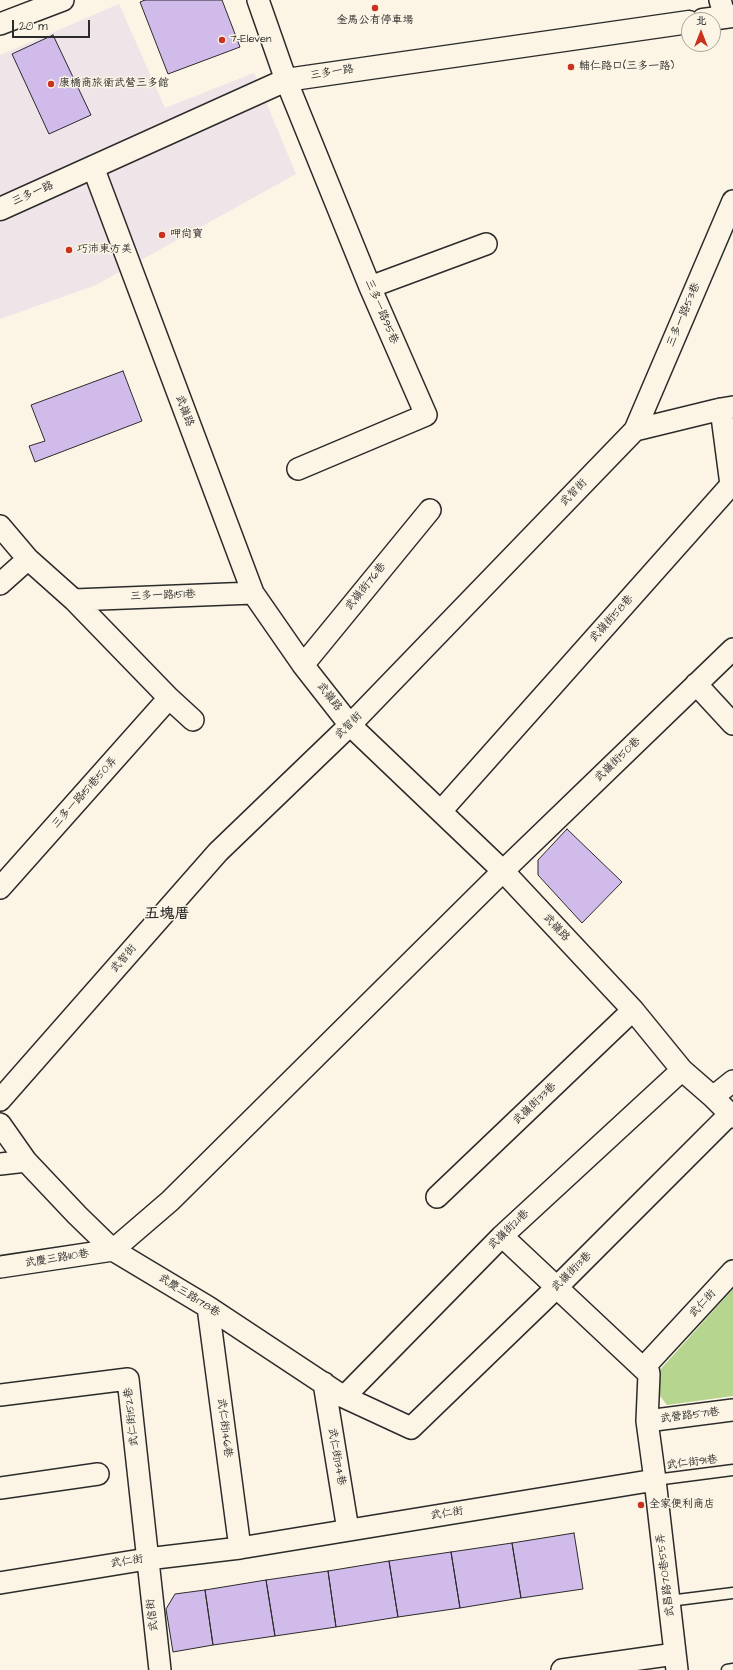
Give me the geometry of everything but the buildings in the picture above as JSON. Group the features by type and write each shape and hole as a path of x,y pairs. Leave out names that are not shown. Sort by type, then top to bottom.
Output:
{"street":[{"path":"0,24 62,0"},
{"name":"三多一路95巷","path":"258,0 286,80 370,287 426,415 298,469"},
{"name":"三多一路","path":"0,209 286,80 681,23"},
{"name":"武嶺路","path":"93,168 253,593 303,665 350,725 503,871 633,1010 682,1070 732,1116"},
{"name":"三多一路53巷","path":"634,430 733,201"},
{"path":"370,287 486,244"},
{"path":"634,430 727,408"},
{"name":"武嶺街58巷","path":"441,811 732,485 727,408"},
{"name":"武智街","path":"0,1100 218,852 350,725 634,430"},
{"name":"武嶺街76巷","path":"303,665 430,510"},
{"path":"0,526 28,559 74,600 169,698 193,720"},
{"path":"0,584 28,559"},
{"name":"三多一路151巷","path":"74,600 253,593"},
{"name":"武嶺街50巷","path":"113,1250 170,1201 503,871 733,649"},
{"path":"696,684 733,724"},
{"name":"三多一路151巷50弄","path":"0,888 169,698"},
{"name":"武嶺街33巷","path":"437,1197 633,1010"},
{"name":"武嶺街21巷","path":"344,1397 502,1236 682,1070"},
{"path":"713,1097 733,1081"},
{"name":"武嶺街13巷","path":"411,1428 732,1116"},
{"name":"武慶三路178巷","path":"0,1124 26,1161 77,1215 113,1250 208,1307 344,1397 411,1428"},
{"path":"0,1164 26,1161"},
{"path":"502,1236 649,1374"},
{"name":"武慶三路110巷","path":"0,1268 113,1250"},
{"name":"武仁街","path":"0,1583 147,1559 240,1548 655,1480 647,1421 649,1374 647,1364 733,1271"},
{"name":"武仁街146巷","path":"208,1307 240,1548"},
{"name":"武仁街152巷","path":"0,1395 128,1379 147,1559"},
{"name":"武仁街134巷","path":"324,1383 348,1530"},
{"name":"武營路571巷","path":"647,1421 733,1410"},
{"path":"0,1488 98,1474"},
{"name":"武昌路70巷55弄","path":"655,1480 676,1662"},
{"name":"武信街","path":"147,1559 160,1670"},
{"path":"562,1670 676,1662"}],"lane":[{"name":"武仁街91巷","path":"655,1480 733,1470"},
{"path":"669,1601 733,1593"},
{"path":"728,1670 733,1669"}],"shaded area":[{"path":"119,4 165,108 254,73 296,174 96,285 0,319 0,55"}],"green space":[{"path":"733,1289 733,1396 667,1405 660,1396 658,1372"}],"place":[{"name":"金馬公有停車場","path":"375,8"},
{"name":"7-Eleven","path":"222,40"},
{"name":"輔仁路口(三多一路)","path":"571,67"},
{"name":"康橋商旅衛武營三多館","path":"51,84"},
{"name":"呷尚寶","path":"162,235"},
{"name":"巧沛東方美","path":"69,250"},
{"name":"全家便利商店","path":"641,1505"}],"district":[{"name":"五塊厝","path":"167,915"}]}
